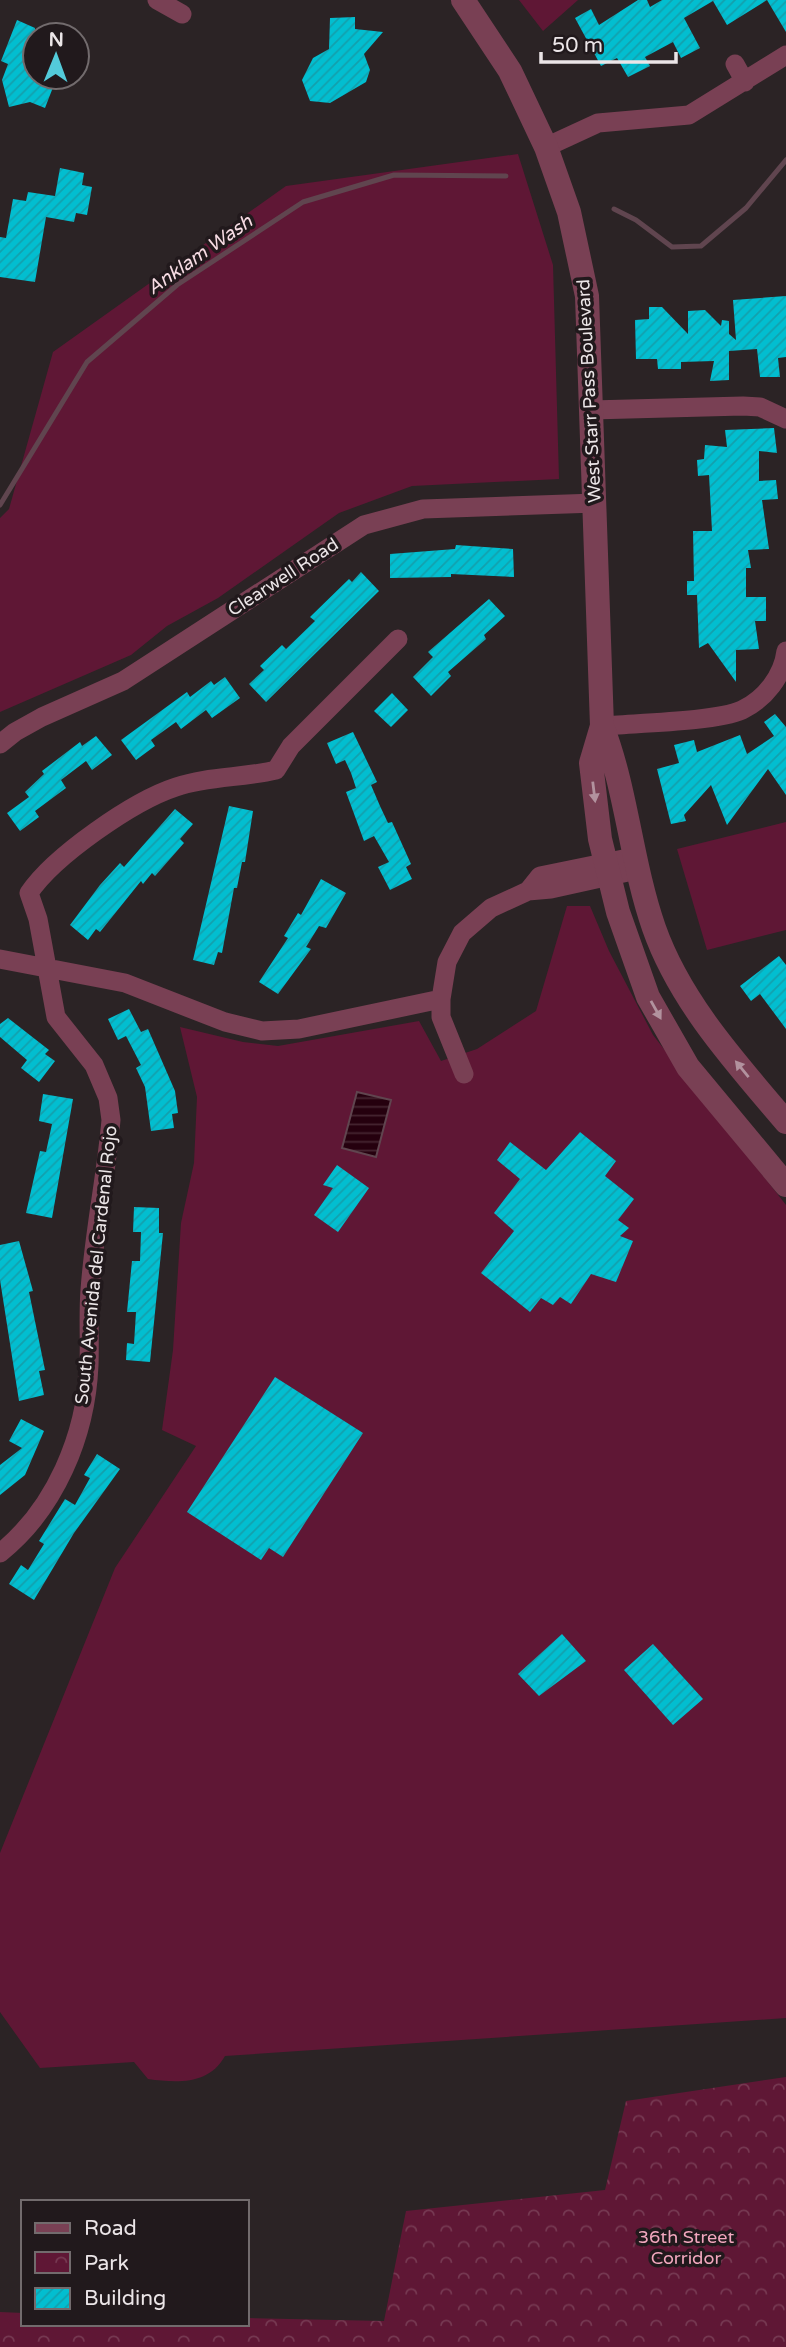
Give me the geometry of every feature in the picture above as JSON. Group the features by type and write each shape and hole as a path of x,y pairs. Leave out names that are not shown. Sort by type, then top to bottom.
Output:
{"street":[{"path":"157,0 183,14"},
{"name":"West Starr Pass Boulevard","path":"463,0 510,71 546,147 569,212 587,296 602,726 612,754 635,863 654,930 701,1017 786,1122"},
{"path":"546,147 598,123 628,118 689,115 786,55"},
{"path":"735,64 745,82"},
{"path":"591,411 743,406 760,407 786,419"},
{"name":"Clearwell Road","path":"0,744 42,717 123,681 364,525 423,509 596,503"},
{"name":"South Avenida del Cardenal Rojo","path":"0,1553 17,1540 60,1479 84,1407 89,1368 90,1292 111,1120 108,1098 94,1065 57,1017 38,919 29,893 42,874 139,803 176,787 276,770 291,746 398,639"},
{"path":"602,726 722,715 742,710 773,684 780,673 786,651"},
{"name":"West Starr Pass Boulevard","path":"602,726 590,763 607,869 626,938 648,997 688,1067 786,1185"},
{"path":"464,1074 442,1017 441,999 447,962 461,933 491,908 528,891 540,876 607,869 635,863"},
{"path":"0,960 125,983 225,1023 262,1031 299,1030 441,999"}],"green space":[{"path":"519,0 578,0 543,31"},
{"path":"518,154 553,265 559,479 412,486 339,513 218,598 167,626 131,655 0,712 0,518 9,509 53,352 286,186"},
{"path":"786,822 786,930 707,950 677,849"},
{"path":"567,906 590,906 609,951 653,1035 786,1205 786,2018 225,2056 210,2072 201,2077 181,2081 148,2079 134,2062 40,2068 0,2012 0,1853 115,1568 196,1446 162,1430 173,1350 181,1223 194,1163 197,1097 180,1027 243,1042 278,1046 419,1021 441,1061 477,1049 536,1011"},
{"name":"36th Street Corridor","path":"786,2077 786,2347 0,2347 0,2312 21,2313 21,2326 248,2326 248,2318 384,2321 406,2211 605,2190 626,2101"}],"shaded area":[{"path":"357,1092 391,1100 376,1157 342,1148"}],"building":[{"path":"638,0 647,0 650,7 662,0 767,0 727,25 713,1 684,18 700,48 681,58 673,42 645,57 650,66 628,77 617,58 601,66 575,18 591,9 599,25"},
{"path":"767,0 786,0 786,32"},
{"path":"355,17 355,29 383,32 364,54 370,70 366,82 330,103 310,101 302,80 313,58 329,49 330,18"},
{"path":"17,20 21,22 21,91 52,91 45,108 30,102 9,107 2,80 8,64 1,61"},
{"path":"60,168 84,173 82,185 92,187 87,215 76,213 74,222 46,217 35,282 0,277 0,237 6,238 13,199 26,201 28,192 55,196"},
{"path":"786,296 786,357 778,358 780,377 760,377 757,349 729,351 729,380 710,381 714,361 681,362 681,369 658,369 657,359 636,359 635,320 649,319 649,307 662,307 688,334 688,311 705,310 721,326 722,320 729,321 729,334 736,340 733,300"},
{"path":"774,428 777,453 759,451 759,481 776,480 778,499 762,500 769,549 748,550 751,568 746,568 746,597 766,597 766,621 755,621 759,649 736,650 736,682 708,643 699,648 697,595 687,595 687,581 694,581 693,531 712,531 709,475 698,476 697,460 704,459 705,445 727,447 725,430"},
{"path":"456,545 513,549 514,577 451,574 451,577 390,578 390,554 455,549"},
{"path":"361,572 379,591 266,702 249,684 264,670 260,666 282,645 286,649 315,621 310,617 349,579 352,582"},
{"path":"489,599 505,616 484,635 486,639 448,672 451,676 431,696 413,677 433,657 428,652"},
{"path":"225,677 240,698 212,718 206,710 181,729 176,722 151,740 155,746 136,760 121,740 187,692 190,697 211,681 214,685"},
{"path":"392,693 408,710 391,727 374,711"},
{"path":"775,714 786,727 786,795 768,769 727,825 711,785 684,815 686,821 671,824 657,769 679,763 674,745 694,740 697,752 740,735 747,754 774,736 764,722"},
{"path":"353,732 377,782 371,785 380,806 388,823 392,822 411,864 406,867 412,879 390,890 378,867 389,862 374,836 364,841 346,792 356,788 351,773 345,760 336,764 327,743"},
{"path":"96,736 112,755 92,770 86,761 61,780 66,788 35,811 39,817 20,831 7,813 29,797 25,792 44,774 42,771 80,742 82,746"},
{"path":"229,806 253,811 245,862 242,862 237,888 234,888 222,953 218,952 214,965 193,960"},
{"path":"175,809 193,824 180,839 184,843 155,876 152,873 143,884 141,881 100,932 96,929 88,940 70,925 100,885 120,863 124,867"},
{"path":"321,879 346,893 326,928 319,926 306,947 311,949 278,994 259,982 288,938 284,936 298,913 301,915"},
{"path":"779,956 786,965 786,1029 760,994 751,1001 740,986"},
{"path":"129,1009 141,1032 148,1029 175,1091 178,1113 172,1114 174,1128 151,1131 145,1087 136,1068 141,1065 126,1036 118,1040 108,1019"},
{"path":"8,1018 49,1050 45,1054 55,1061 39,1082 21,1068 27,1060 0,1037 0,1024"},
{"path":"43,1094 73,1099 52,1218 26,1213 40,1151 46,1152 52,1124 39,1121"},
{"path":"580,1132 616,1161 605,1176 634,1199 618,1220 629,1228 620,1236 633,1241 616,1282 591,1274 571,1304 560,1297 553,1305 541,1298 530,1312 481,1273 514,1231 494,1213 520,1179 497,1160 510,1142 546,1170"},
{"path":"337,1165 369,1188 338,1232 314,1215 333,1188 323,1185"},
{"path":"134,1207 159,1208 159,1233 163,1233 150,1362 126,1360 127,1343 134,1344 136,1312 127,1312 132,1261 140,1261 141,1232 133,1232"},
{"path":"19,1241 33,1291 29,1292 45,1370 39,1371 44,1395 19,1401 0,1280 0,1245"},
{"path":"275,1377 363,1433 283,1557 269,1548 261,1560 187,1512"},
{"path":"21,1419 44,1431 25,1475 0,1495 0,1465 22,1448 9,1441"},
{"path":"97,1454 120,1469 74,1533 34,1600 9,1584 21,1565 28,1570 44,1544 39,1541 65,1499 75,1505 90,1478 84,1475"},
{"path":"562,1634 586,1661 539,1696 518,1674"},
{"path":"653,1644 703,1699 673,1725 624,1670"}],"waterway":[{"name":"Anklam Wash","path":"614,209 636,220 672,247 701,246 746,208 786,160"},
{"name":"Anklam Wash","path":"0,505 87,362 177,285 303,202 394,175 506,176"}]}
